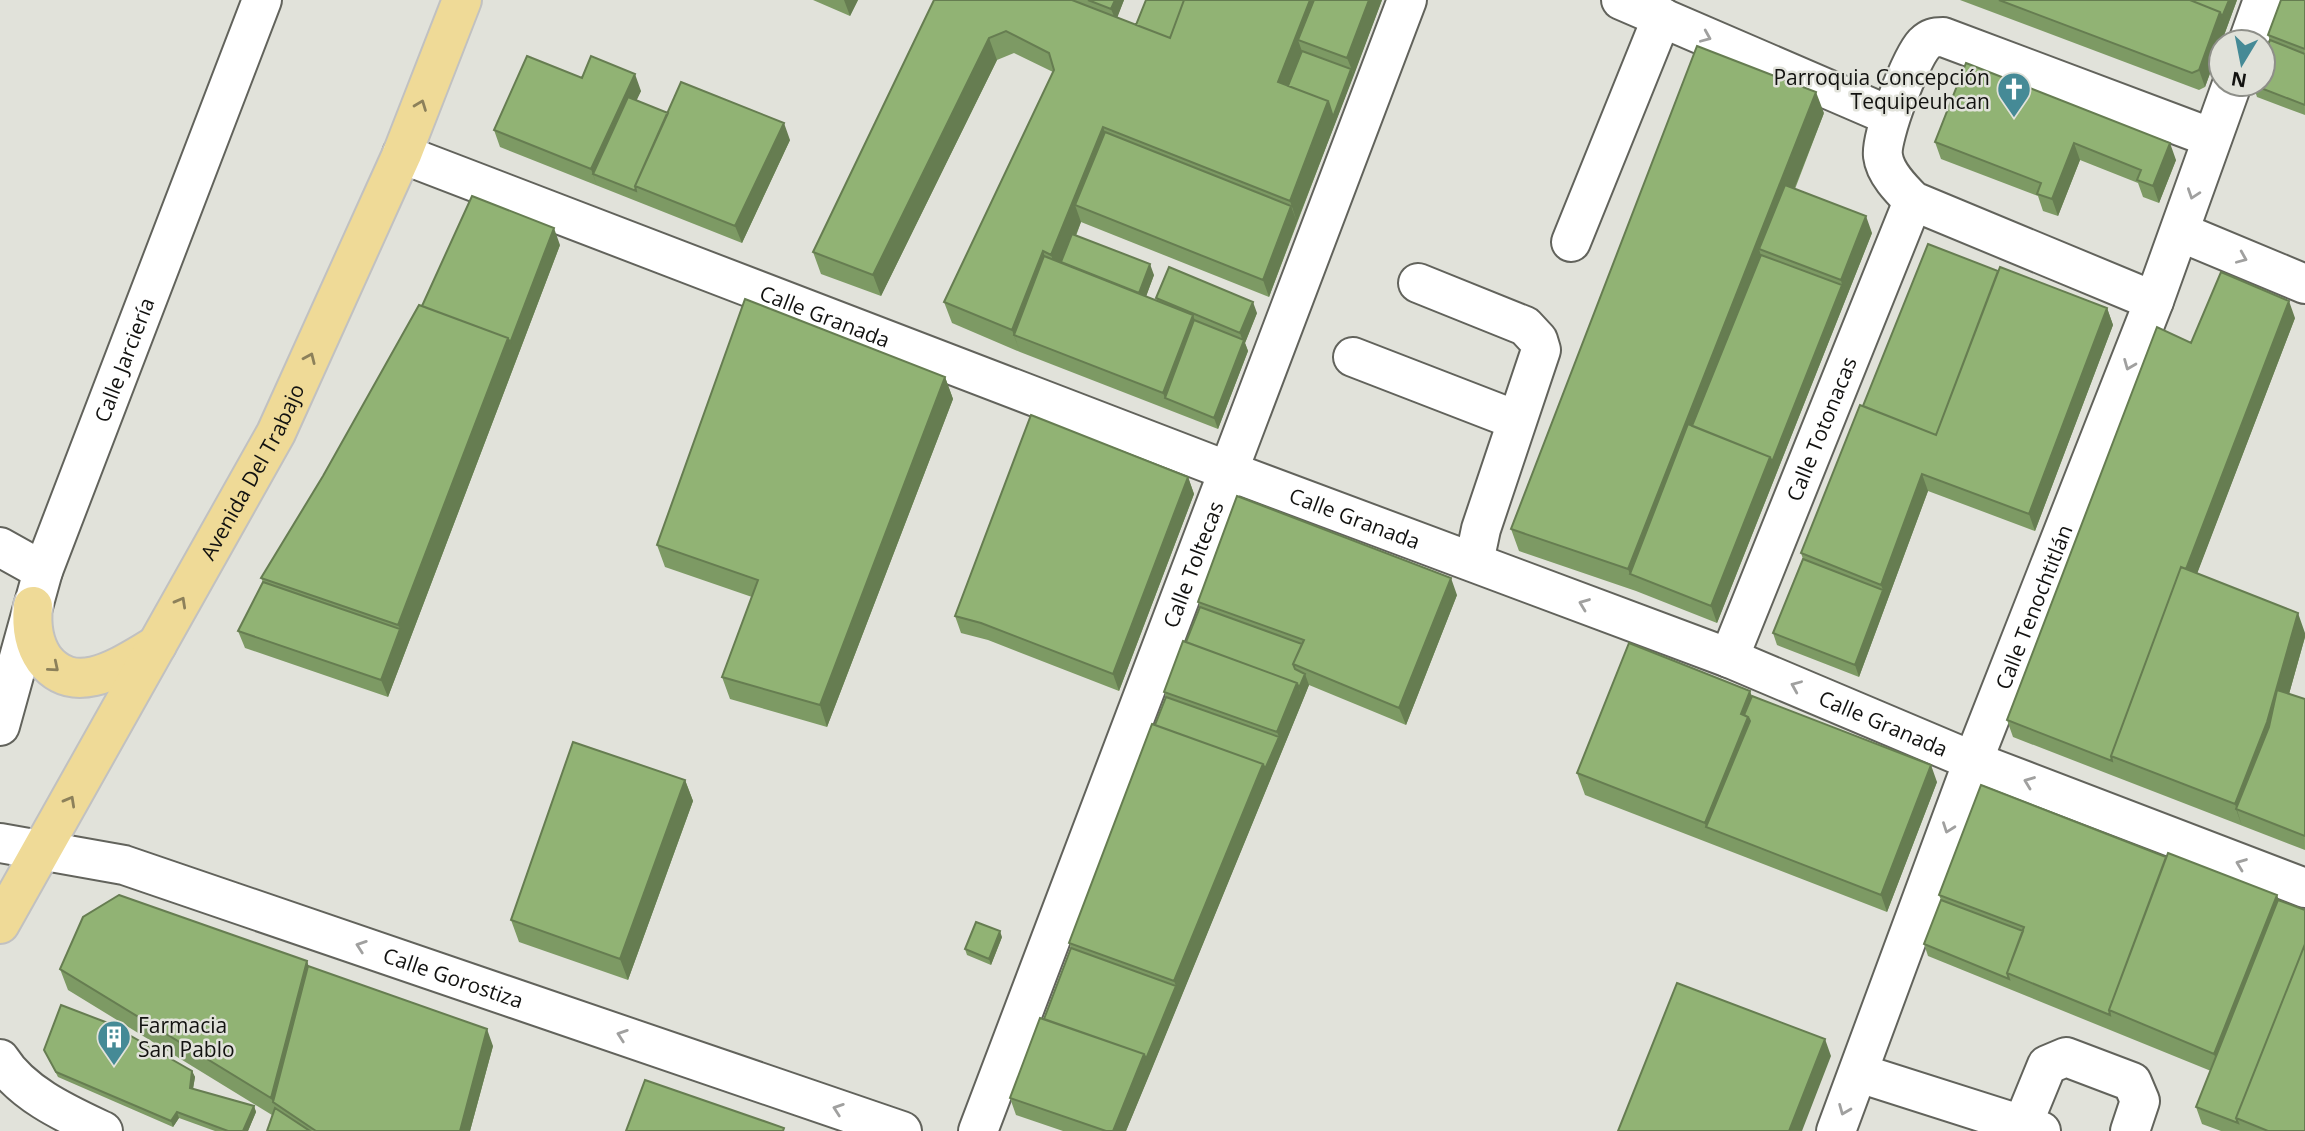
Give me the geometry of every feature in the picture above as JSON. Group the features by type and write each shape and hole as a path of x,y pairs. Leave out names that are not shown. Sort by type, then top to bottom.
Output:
{"main road":[{"name":"Avenida Del Trabajo","path":"0,924 276,433 402,154 462,0"},
{"path":"38,589 33,630 40,652 53,669 70,677 90,677 108,672 157,645"}],"street":[{"name":"Calle Jarciería","path":"0,726 38,589 262,0"},
{"name":"Calle Toltecas","path":"978,1131 1226,470 1407,0"},
{"path":"1621,0 1890,117"},
{"path":"2253,28 2263,0"},
{"path":"1571,242 1662,17"},
{"path":"2154,301 1913,201 1895,180 1882,155 1890,117 1920,49 1933,37 1943,37 2212,138"},
{"name":"Calle Tenochtitlán","path":"1836,1131 1973,761 2154,301 2227,98"},
{"name":"Calle Granada","path":"402,154 1226,470 1729,658 1973,761 2305,888"},
{"name":"Calle Totonacas","path":"1729,658 1913,201"},
{"path":"2180,232 2305,284"},
{"path":"1418,284 1533,332 1541,350 1516,420 1474,562"},
{"path":"1353,358 1516,420"},
{"path":"0,547 38,589"},
{"name":"Calle Gorostiza","path":"0,843 124,865 902,1131"},
{"path":"1859,1073 2032,1129 2047,1065 2066,1057 2132,1082 2140,1101 2130,1131"},
{"path":"0,1059 10,1076 67,1115 103,1131"}],"building":[{"path":"934,0 1072,0 1170,38 1184,0 1310,0 1278,82 1328,101 1290,201 1103,127 1051,255 1043,251 1012,330 944,302 1054,70 1049,53 1006,31 989,38 873,275 813,252"},
{"path":"1088,0 1115,0 1111,9"},
{"path":"1146,0 1184,0 1170,38 1136,25"},
{"path":"1314,0 1369,0 1347,58 1298,40"},
{"path":"1999,0 2190,0 2220,12 2214,28 2207,28 2207,48 2199,70 2192,73"},
{"path":"2190,0 2229,0 2222,17 2220,12"},
{"path":"2281,0 2305,0 2305,49 2277,38 2277,28 2271,28"},
{"path":"2277,43 2305,54 2305,105 2277,94"},
{"path":"1697,46 1816,92 1628,569 1511,529"},
{"path":"1302,51 1351,69 1333,117 1328,101 1288,86"},
{"path":"527,56 582,78 591,56 635,74 591,169 494,130"},
{"name":"Parroquia Concepción Tequipeuhcan","path":"1966,63 2170,143 2153,186 2137,180 2141,170 2074,143 2052,199 2037,194 2041,183 1935,142"},
{"path":"681,82 784,123 735,226 635,186"},
{"path":"628,97 668,113 635,186 636,191 593,174"},
{"path":"1105,132 1291,206 1263,280 1075,205"},
{"path":"1785,185 1866,216 1841,280 1759,249"},
{"path":"472,196 554,228 510,343 508,338 422,306"},
{"path":"1072,234 1150,264 1139,293 1061,262"},
{"path":"1928,244 1998,271 1936,435 1863,406"},
{"path":"1761,255 1842,285 1772,462 1770,457 1692,426"},
{"path":"1044,256 1193,315 1163,393 1014,335"},
{"path":"1169,267 1253,302 1240,333 1156,298"},
{"path":"2000,267 2107,308 2029,514 1922,474 1881,585 1801,553 1860,405 1936,435"},
{"path":"2221,272 2289,301 2186,569 2181,567 2111,756 2112,761 2007,720 2157,327 2191,343"},
{"path":"745,299 945,377 820,705 722,677 758,580 657,545"},
{"path":"419,305 508,338 398,625 261,578 323,476"},
{"path":"1194,320 1244,340 1214,418 1165,398"},
{"path":"1031,415 1188,477 1113,674 981,623 955,616"},
{"path":"1688,424 1770,457 1711,606 1630,574"},
{"path":"1237,496 1451,578 1399,708 1293,664 1304,640 1198,602"},
{"path":"1803,559 1883,590 1855,665 1773,633"},
{"path":"2181,567 2298,613 2267,722 2235,804 2111,756"},
{"path":"263,582 400,629 381,680 238,631"},
{"path":"1200,607 1302,644 1293,664 1295,669 1305,674 1299,688 1297,683 1186,642"},
{"path":"1183,641 1297,683 1277,732 1164,692"},
{"path":"1629,643 1750,691 1741,714 1748,717 1705,823 1577,773"},
{"path":"2277,690 2305,699 2305,836 2236,809 2269,727"},
{"path":"1752,696 1931,765 1881,895 1706,827 1750,721 1744,715"},
{"path":"1166,697 1279,737 1265,769 1263,764 1155,725"},
{"path":"1152,724 1263,764 1174,981 1069,943"},
{"path":"573,742 685,780 620,959 511,920"},
{"path":"1981,785 2166,857 2109,1010 2110,1015 2007,973 2024,927 1939,895"},
{"path":"2168,853 2277,895 2214,1054 2109,1010"},
{"path":"119,895 307,961 271,1098 60,969 83,917"},
{"path":"1941,900 2023,931 2007,973 2009,979 1924,944"},
{"path":"2278,900 2305,910 2305,944 2236,1118 2238,1123 2196,1107"},
{"path":"976,922 1000,931 989,959 965,949"},
{"path":"2305,944 2305,1131 2268,1131 2236,1118"},
{"path":"1071,948 1176,986 1146,1059 1144,1054 1044,1019"},
{"path":"308,966 487,1029 460,1131 316,1131 273,1102"},
{"path":"1677,983 1825,1039 1789,1131 1618,1131"},
{"name":"Farmacia San Pablo","path":"61,1005 108,1023 192,1071 190,1088 254,1106 243,1131 228,1131 177,1112 171,1121 56,1072 44,1050"},
{"path":"1040,1018 1144,1054 1113,1131 1106,1131 1010,1098"},
{"path":"645,1080 784,1128 783,1131 626,1131"},
{"path":"275,1108 310,1131 267,1131"}],"place":[{"name":"Parroquia Concepción Tequipeuhcan","path":"2014,119"},
{"name":"Farmacia San Pablo","path":"114,1067"}]}
